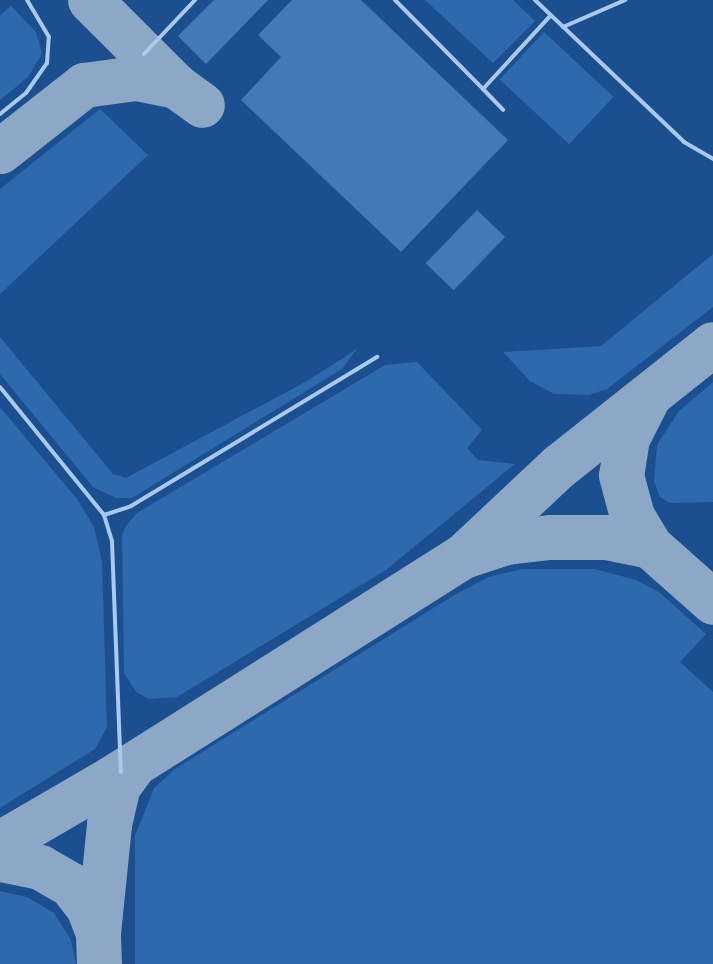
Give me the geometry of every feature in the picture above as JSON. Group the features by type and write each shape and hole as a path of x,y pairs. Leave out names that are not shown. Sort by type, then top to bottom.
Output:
{"lane":[{"path":"0,114 26,93 47,63 50,37 27,0"},
{"path":"144,54 195,0"},
{"path":"395,0 503,110"},
{"path":"535,0 684,142 713,159"},
{"path":"563,27 625,0"},
{"path":"483,89 551,15"},
{"path":"104,515 130,506 377,357"},
{"path":"0,387 104,515 112,542 121,772"}],"shaded area":[{"path":"425,0 513,0 535,21 493,63"},
{"path":"11,6 36,32 42,54 28,77 0,100 0,15"},
{"path":"544,32 613,97 569,144 500,80"},
{"path":"100,109 148,155 0,294 0,189"},
{"path":"713,254 713,307 607,389 589,395 554,394 530,381 503,352 601,346"},
{"path":"0,337 113,474 126,478 307,381 357,349 342,369 132,498 116,498 93,487 0,374"},
{"path":"417,362 482,430 467,448 478,460 515,464 386,570 177,697 149,699 136,692 124,673 122,535 126,526 137,513 385,365"},
{"path":"713,382 713,502 670,503 660,497 654,482 657,445 679,411"},
{"path":"0,407 77,499 94,527 102,562 107,727 95,749 0,808"},
{"path":"522,569 595,569 636,580 659,592 706,634 680,662 713,692 713,964 135,964 135,836 154,788 175,769 456,594 489,577"},
{"path":"0,891 27,897 54,913 71,940 76,964 0,964"}],"building":[{"path":"214,0 268,0 206,64 178,36"},
{"path":"292,0 361,0 508,140 401,252 241,100 281,57 258,35"},
{"path":"477,210 505,237 454,290 426,263"}],"taxiway":[{"path":"90,0 176,86"},
{"path":"0,151 84,85 136,78 176,86 202,105"},
{"path":"0,843 110,779 463,556 559,466 713,344"},
{"path":"647,399 627,438 621,475 632,516 650,546 713,602"},
{"path":"466,555 506,542 550,537 606,537 650,546"},
{"path":"99,964 98,933 109,824 118,786 134,764"},
{"path":"0,859 40,867 70,884 88,907 98,933"}]}
